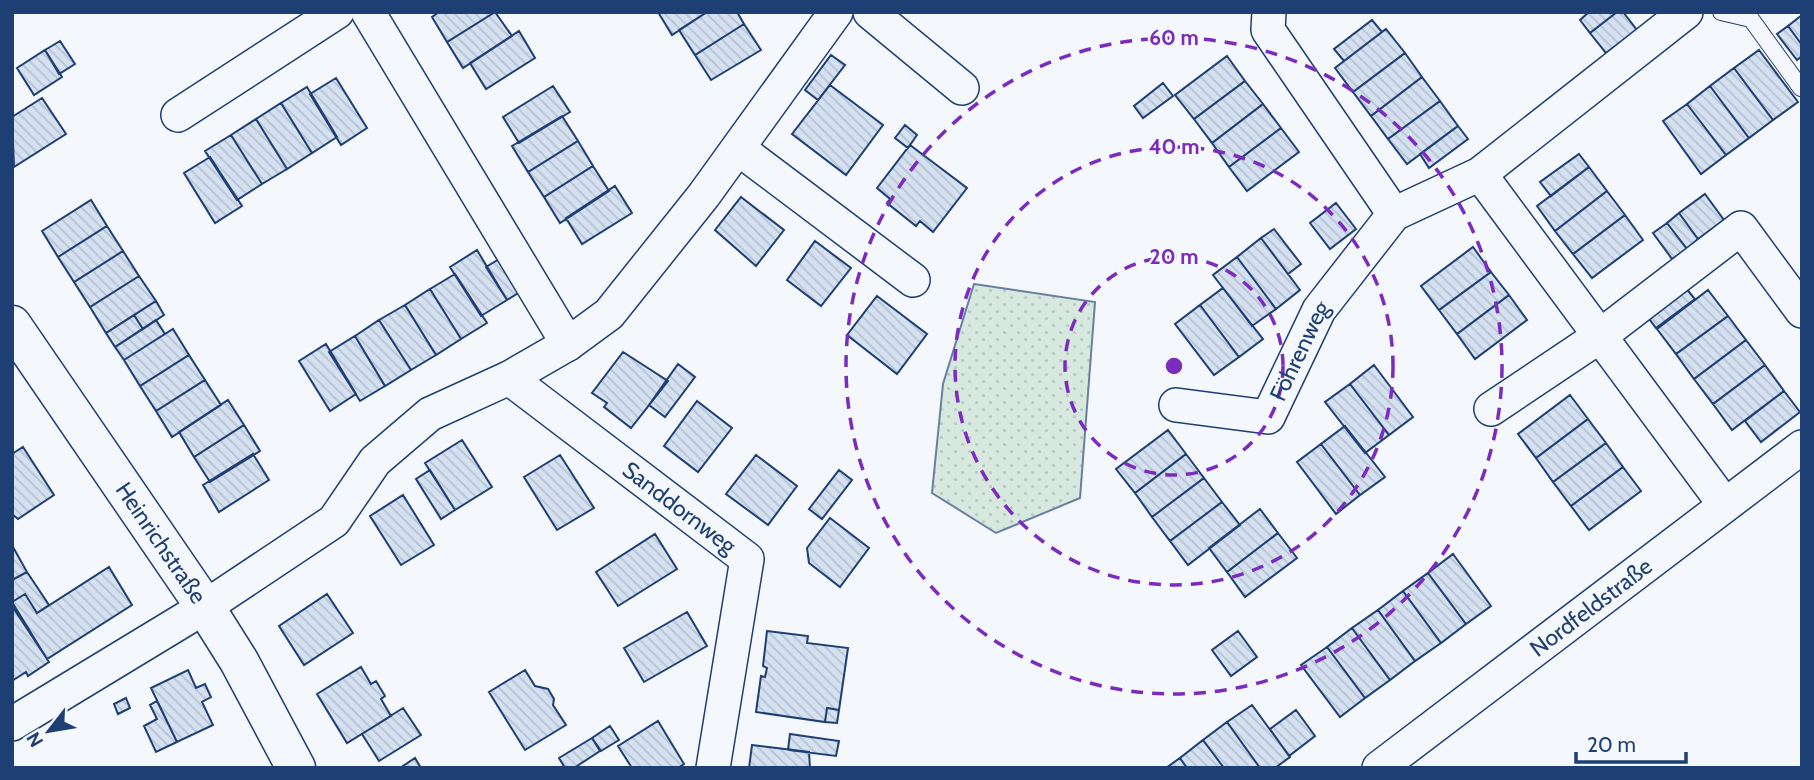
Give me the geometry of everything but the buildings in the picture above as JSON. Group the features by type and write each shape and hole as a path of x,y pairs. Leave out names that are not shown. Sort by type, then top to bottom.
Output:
{"street":[{"path":"178,116 337,12"},
{"path":"368,12 568,344"},
{"path":"12,724 205,607 334,521 375,461 430,414 509,378 568,344 609,314 738,149 836,12"},
{"path":"870,12 962,88"},
{"path":"1269,12 1268,30 1394,214"},
{"name":"Föhrenweg","path":"1177,405 1268,417 1319,310 1394,214 1480,174 1686,12"},
{"path":"738,149 913,280"},
{"path":"1480,174 1725,505"},
{"path":"1491,409 1600,335 1741,228 1802,311"},
{"name":"Heinrichstraße","path":"12,326 205,607 239,661 296,768"},
{"name":"Sanddornweg","path":"509,378 747,559 713,768"},
{"name":"Nordfeldstraße","path":"1379,768 1802,447"}],"lane":[{"path":"1721,12 1756,16 1801,88"}],"shaded area":[{"path":"974,284 1095,302 1080,498 996,533 932,493 943,384"}]}
